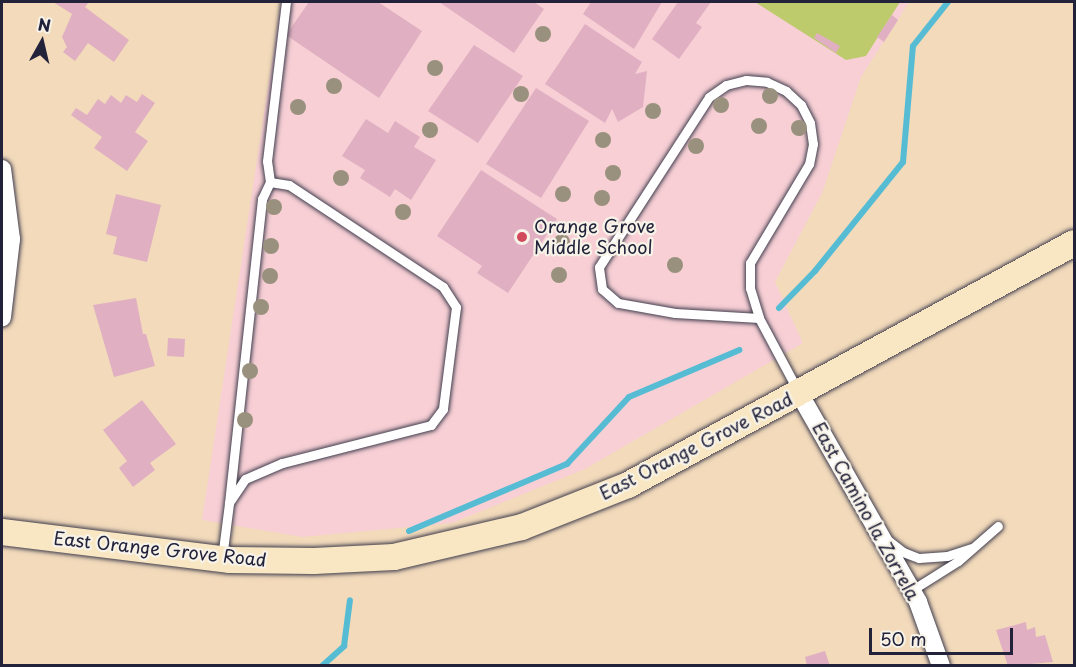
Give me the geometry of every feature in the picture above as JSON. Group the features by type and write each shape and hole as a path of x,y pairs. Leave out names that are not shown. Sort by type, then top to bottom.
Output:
{"main road":[{"name":"East Orange Grove Road","path":"2,532 222,559 314,561 394,557 522,527 628,485 1074,243"}],"street":[{"path":"2,169 11,239 2,316"},
{"name":"East Camino la Zorrela","path":"800,393 912,590 941,666"}],"lane":[{"path":"222,559 262,199 270,182 267,161 286,2"},
{"path":"759,318 675,313 618,303 602,289 599,267 709,97 726,86 746,80 767,82 786,91 806,114 813,144 809,164 750,263 750,288 759,318 800,393"},
{"path":"229,503 245,479 254,475 282,463 431,425 444,409 456,307 443,286 289,185 270,182"},
{"path":"912,590 976,546 998,526"},
{"path":"880,533 903,552 919,558 947,556 976,546"}],"shaded area":[{"name":"Orange Grove Middle School","path":"281,2 909,2 861,77 822,193 775,282 803,343 585,469 452,523 302,537 202,520"}],"green space":[{"path":"755,2 900,2 866,56 846,60"}],"building":[{"path":"53,2 89,2 85,7 129,40 114,62 88,43 75,61 63,52 67,47 62,37 72,14"},
{"path":"309,2 378,2 422,31 379,98 286,35"},
{"path":"439,2 534,2 544,9 514,53"},
{"path":"591,2 662,2 634,49 583,14"},
{"path":"678,2 711,2 696,23 702,27 679,59 652,39"},
{"path":"892,15 898,20 884,42 877,37"},
{"path":"585,24 642,62 635,74 647,71 643,107 618,122 612,109 605,123 545,84"},
{"path":"817,33 840,46 836,53 814,38"},
{"path":"474,45 523,76 478,143 428,111"},
{"path":"536,88 589,121 541,198 486,164"},
{"path":"142,94 155,103 135,132 148,141 127,171 94,148 102,137 71,115 76,108 87,115 98,99 105,104 111,95 121,103 126,95 137,102"},
{"path":"366,119 388,133 395,121 420,137 414,147 436,160 411,200 395,189 390,197 360,178 365,170 342,156"},
{"path":"481,170 557,219 508,293 477,273 482,266 437,236"},
{"path":"116,194 161,205 147,262 113,254 117,237 106,234"},
{"path":"136,298 143,334 146,334 155,366 114,377 93,305"},
{"path":"168,338 185,339 184,357 167,356"},
{"path":"142,400 176,444 150,463 155,470 133,487 119,468 127,461 103,430"},
{"path":"1026,622 1027,630 1035,627 1036,637 1045,635 1053,662 1008,666 996,630"},
{"path":"825,651 830,666 807,666 805,657"}],"waterway":[{"path":"779,308 815,271 903,162 913,46 948,2"},
{"path":"409,531 567,464 629,397 739,350"},
{"path":"322,666 344,646 350,600"}],"place":[{"name":"Orange Grove Middle School","path":"522,237"}]}
